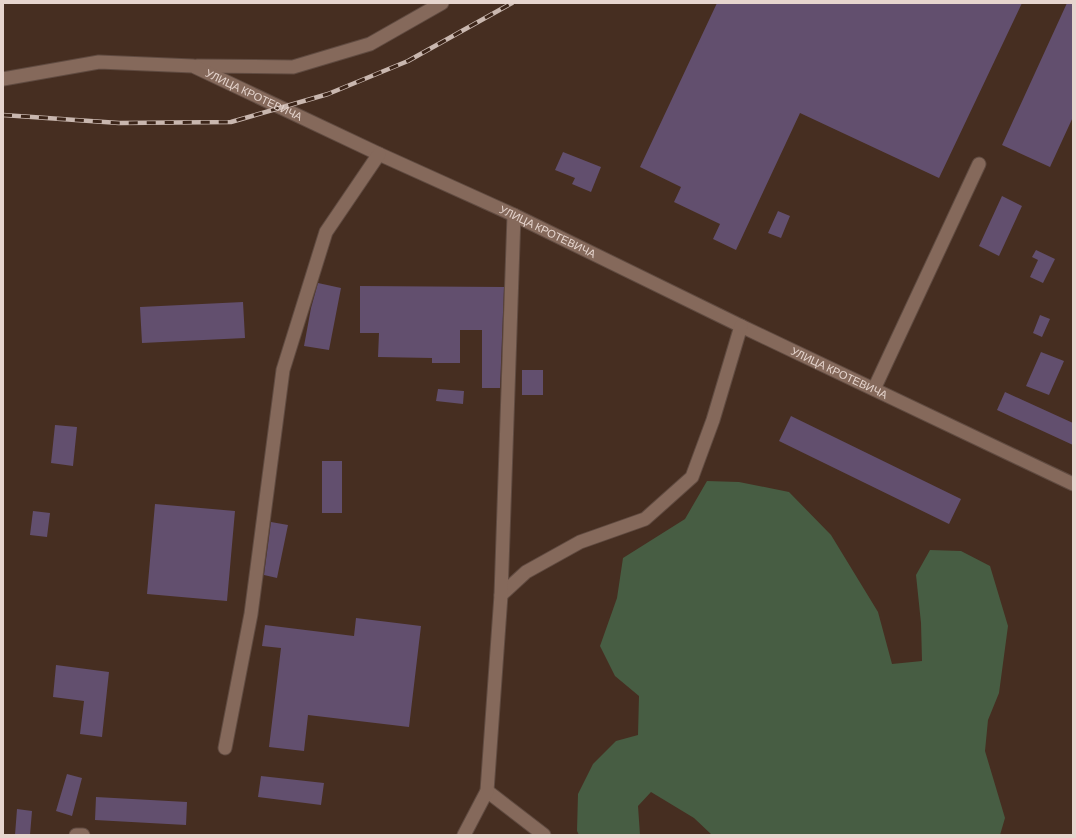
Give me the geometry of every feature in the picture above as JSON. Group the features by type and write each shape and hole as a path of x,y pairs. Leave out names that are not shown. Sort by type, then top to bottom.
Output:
{"street":[{"path":"193,66 293,67 370,44 442,3"},
{"name":"УЛИЦА КРОТЕВИЧА","path":"3,79 99,62 193,66 379,154 514,215 741,326 1073,484"},
{"path":"225,748 251,614 283,370 326,232 379,154"},
{"path":"874,389 979,164"},
{"path":"464,835 487,791 501,595 514,215"},
{"path":"501,595 526,572 580,542 645,519 692,477 713,420 741,326"},
{"path":"487,791 544,835"},
{"path":"76,835 83,835"}],"green space":[{"path":"707,481 739,482 789,492 831,535 878,612 892,664 922,661 921,623 916,575 930,550 961,551 990,566 1008,626 999,693 988,720 985,751 1005,818 1000,835 712,835 694,818 651,792 638,806 640,835 579,835 577,831 578,794 593,764 616,741 638,735 639,696 615,676 600,646 617,598 623,558 685,519"}],"building":[{"path":"717,3 1022,3 939,178 800,113 736,250 713,239 720,224 674,202 681,187 640,167"},
{"path":"1067,3 1073,3 1073,117 1050,167 1002,145"},
{"path":"563,152 601,167 591,192 572,184 575,178 555,170"},
{"path":"1002,196 1022,206 999,256 979,246"},
{"path":"778,211 790,216 781,238 768,233"},
{"path":"1036,250 1055,259 1043,283 1030,277 1038,260 1032,257"},
{"path":"318,283 341,288 329,350 304,346 311,308"},
{"path":"360,286 504,287 500,388 482,388 482,330 460,330 460,363 432,363 432,358 378,357 379,333 360,333"},
{"path":"243,302 245,338 142,343 140,307"},
{"path":"1040,315 1050,319 1042,337 1033,333"},
{"path":"1041,352 1064,361 1049,395 1026,386"},
{"path":"522,370 543,370 543,395 522,395"},
{"path":"438,389 464,391 463,404 436,401"},
{"path":"1005,392 1073,423 1073,445 997,410"},
{"path":"791,416 961,499 949,524 779,441"},
{"path":"55,425 77,427 73,466 51,463"},
{"path":"322,461 342,461 342,513 322,513"},
{"path":"155,504 235,511 227,601 147,594"},
{"path":"33,511 50,513 47,537 30,535"},
{"path":"271,522 288,525 277,578 264,575"},
{"path":"356,618 421,626 409,727 308,715 304,751 269,747 281,648 262,646 265,625 354,636"},
{"path":"56,665 109,672 102,737 80,734 84,701 53,697"},
{"path":"67,774 82,778 72,816 56,811"},
{"path":"261,776 324,783 321,805 258,797"},
{"path":"96,797 187,802 186,825 95,820"},
{"path":"17,809 32,811 30,835 15,835"}],"railway":[{"path":"3,115 119,123 231,122 328,94 408,61 512,3"}]}
